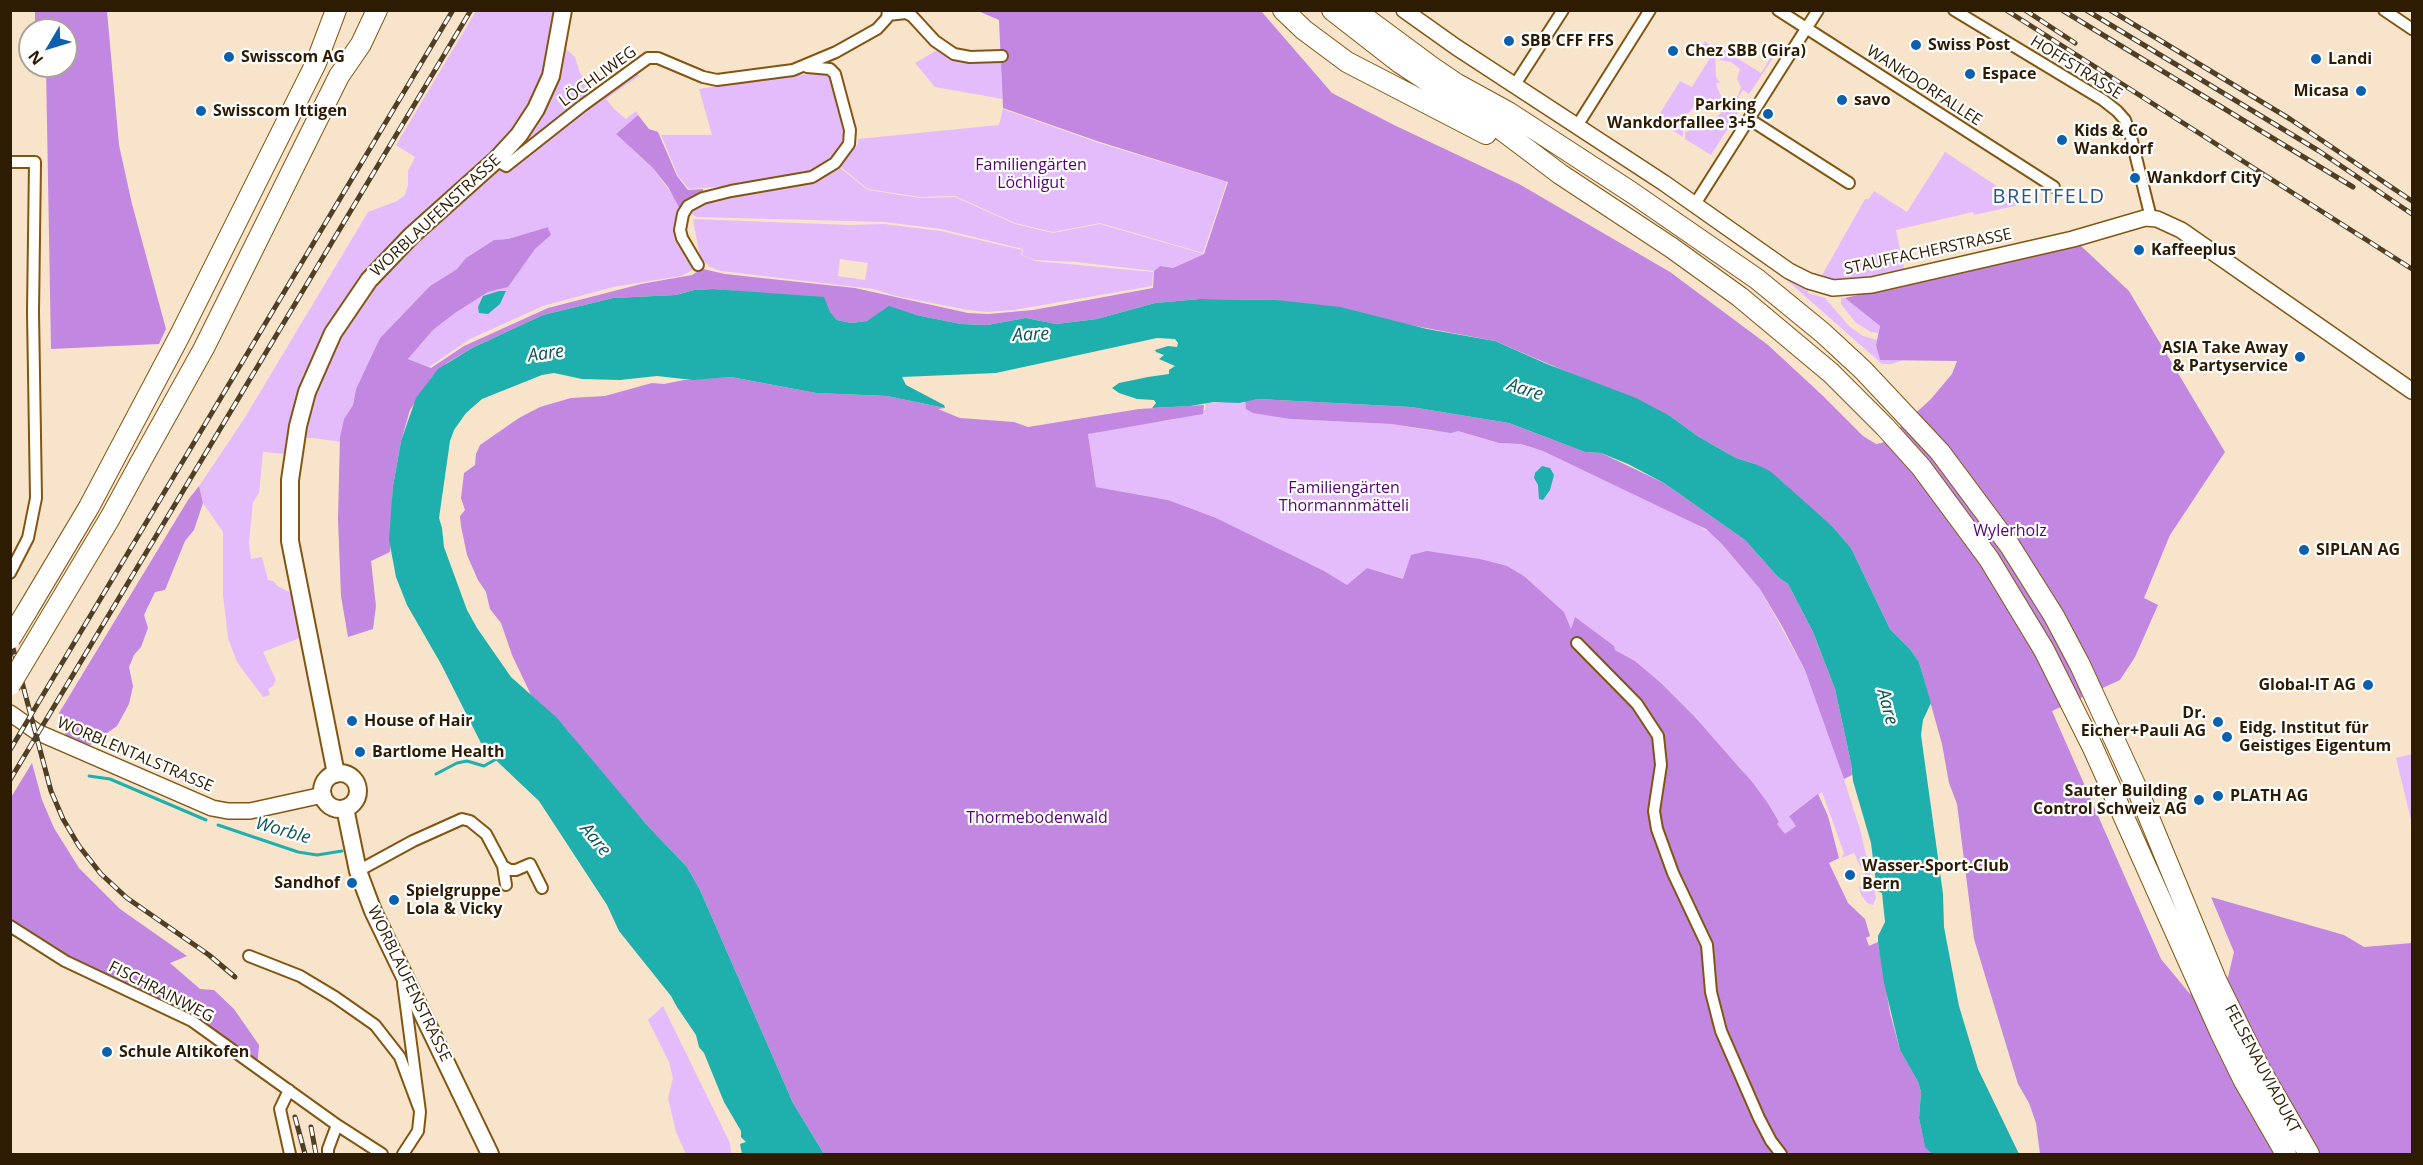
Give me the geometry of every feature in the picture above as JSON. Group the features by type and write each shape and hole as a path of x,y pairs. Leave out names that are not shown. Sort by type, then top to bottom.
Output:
{"highway":[{"path":"10,639 89,507 205,286 316,63 336,10"},
{"path":"316,63 338,31 348,10"},
{"path":"339,76 351,39 365,10"},
{"path":"10,685 100,536 204,348 339,76 361,44 377,10"},
{"path":"1283,10 1304,30 1347,62 1560,174"},
{"path":"1332,10 1378,47 1503,131 1560,174 1658,238 1740,297 1831,373 1885,427 1938,488 1989,559 2032,628 2072,702 2209,986"},
{"path":"1355,10 1457,84 1508,112 1657,208 1757,279 1823,333 1903,410 1958,473 2010,546 2054,616 2094,692 2160,843 2209,986"},
{"path":"1374,10 1508,112"},
{"name":"FELSENAUVIADUKT","path":"2209,986 2244,1081 2286,1155"},
{"name":"FELSENAUVIADUKT","path":"2209,986 2309,1155"}],"main road":[{"name":"WORBLAUFENSTRASSE","path":"336,774 290,541 290,480 298,426 307,392 322,354 349,308 369,280 411,236 496,160 519,135 545,90 555,59 563,10"},
{"path":"336,774 347,775 357,787 356,798 345,808 339,809 329,805 323,795 326,780 336,774"},
{"name":"WORBLAUFENSTRASSE","path":"345,808 358,871 373,911 490,1155"}],"street":[{"name":"STAUFFACHERSTRASSE","path":"1404,10 1514,86 1695,204 1797,275 1816,284 1845,288 1872,285 2151,218"},
{"path":"1514,86 1563,10"},
{"path":"1577,126 1650,10"},
{"name":"WANKDORFALLEE","path":"1778,10 2054,187"},
{"path":"1695,204 1818,10"},
{"name":"HOFFSTRASSE","path":"1954,10 2103,100 2117,111 2125,120 2131,137 2151,218"},
{"path":"2384,10 2412,29"},
{"name":"LÖCHLIWEG","path":"496,160 506,166 582,106 653,57 717,80 753,76 803,66 861,38 882,25 888,13"},
{"path":"888,13 906,13 912,16 935,41 954,54 969,57 1002,56"},
{"name":"LÖCHLIWEG","path":"698,265 682,238 680,230 682,214 688,206 704,198 731,191 812,177 835,163 849,144 850,130 835,74 830,69 803,66"},
{"path":"1749,119 1849,183"},
{"path":"10,162 34,162 33,312 36,498 28,538 10,573"},
{"path":"2151,218 2163,220 2181,230 2412,391"},
{"path":"1577,643 1637,704 1658,736 1661,765 1654,811 1658,829 1673,873 1707,945 1711,992 1721,1031 1771,1141 1781,1155"},
{"name":"WORBLENTALSTRASSE","path":"10,713 37,732 212,808 250,811 323,795"},
{"path":"358,871 413,841 462,819 470,820 486,834 503,866 506,885"},
{"path":"503,866 516,870 530,864 542,888"},
{"name":"FISCHRAINWEG","path":"10,926 65,961 192,1021 382,1155"},
{"path":"249,956 300,976 375,1025 400,1058 419,1108"},
{"path":"401,971 419,1108 418,1131 404,1155"},
{"path":"289,1090 280,1109 291,1155"},
{"path":"328,1155 337,1125"}],"green space":[{"path":"35,11 107,11 119,145 132,204 166,329 159,344 51,349 46,78 78,78 78,18 35,18"},
{"path":"476,11 558,11 550,57 539,89 514,132 364,277 286,454 263,452 259,493 253,502 249,543 251,559 262,557 268,580 291,593 300,638 263,652 276,680 268,689 270,695 263,697 237,662 228,638 223,595 223,532 203,503 199,486 244,419 368,212 397,201 405,195 408,171 415,157 396,145"},
{"name":"Wylerholz","path":"978,11 1261,11 1332,93 1519,184 1670,272 1768,345 1863,436 1876,444 1882,443 1931,399 1952,374 1957,361 1880,360 1876,345 1880,326 1845,298 2080,245 2129,291 2225,452 2170,535 2144,598 2158,605 2135,657 2120,680 2052,711 2161,959 2190,994 2228,977 2234,952 2211,897 2344,935 2364,947 2412,943 2412,1154 2040,1154 2036,1123 2029,1103 2018,1084 1974,939 1957,804 1949,783 1942,744 1919,662 1910,649 1890,629 1851,548 1833,527 1755,464 1736,458 1699,437 1670,416 1495,341 1277,300 1200,299 1155,303 1097,319 1056,324 1026,318 987,325 961,324 906,313 883,312 867,321 851,323 837,320 830,312 793,296 713,289 694,290 676,295 613,298 543,315 472,348 447,363 431,378 410,410 401,441 393,486 390,552 371,561 376,606 373,629 348,637 341,596 338,519 340,437 344,419 353,405 356,389 380,338 430,286 457,269 466,258 494,240 508,239 548,227 551,235 535,249 508,287 488,292 455,313 433,330 408,359 431,368 464,346 548,308 641,284 692,275 697,272 698,265 703,269 725,274 855,288 968,313 988,314 1033,310 1153,288 1154,271 1160,266 1173,268 1204,254 1228,182 1097,141 1003,108 999,20"},
{"path":"1705,41 1715,50 1716,77 1720,83 1716,83 1723,100 1719,104 1711,99 1697,102 1689,113 1676,117 1683,131 1683,137 1656,120 1680,81 1692,87 1713,53 1702,46"},
{"path":"1715,44 1761,73 1773,54 1775,55 1749,94 1743,90 1738,98 1744,103 1711,155 1685,139 1685,132 1694,129 1697,121 1704,130 1708,128 1732,99 1738,96 1741,87 1737,79 1740,69 1731,62 1720,60 1719,52 1713,45"},
{"path":"566,49 575,57 580,73 596,95 636,68 639,76 606,99 626,119 636,111 638,115 616,134 653,168 684,211 680,222 695,269 681,276 613,287 543,306 470,339 429,367 408,359 433,330 455,313 488,292 508,286 535,249 551,235 548,227 508,239 494,240 466,258 457,269 430,286 380,338 356,389 353,405 344,419 340,442 296,438 349,308 508,150 555,59"},
{"path":"939,49 1001,59 1002,99 935,87 915,63"},
{"path":"824,73 832,78 842,108 845,136 843,136 843,146 834,160 802,177 752,184 689,189 678,176 661,135 712,135 699,89 774,77"},
{"name":"Familiengärten Löchligut","path":"1003,109 1096,142 1227,182 1203,253 1100,223 1053,232 1015,223 955,196 920,197 868,189 837,164 852,146 855,148 858,139 999,125"},
{"path":"638,115 649,129 658,132 677,176 688,190 703,189 703,198 684,211 680,209 668,187 653,168 616,134"},
{"path":"1945,152 2024,204 1974,215 1973,212 1896,230 1906,277 1817,284 1865,199 1869,199 1874,191 1907,212"},
{"path":"835,164 868,190 920,198 955,197 1015,224 1053,233 1100,224 1204,254 1173,268 1160,266 1154,271 1035,260 1022,255 1023,249 941,229 884,222 697,217 686,211 696,202 795,181"},
{"path":"1635,171 1700,217 1634,173"},
{"name":"Familiengärten Löchligut","path":"693,219 849,225 884,224 941,231 1022,250 1021,255 1036,261 1153,272 1152,286 1014,310 987,312 896,296 873,289 721,271 710,267 700,257","holes":["840,259 868,263 865,280 838,276"]},
{"path":"1722,232 1790,280 1808,289 1808,293 1825,298 1849,326 1863,336 1877,340 1880,360 1903,360 1892,364 1882,364 1789,282"},
{"path":"1841,298 1845,298 1880,326 1878,333 1871,332 1856,323 1841,304"},
{"name":"Thormebodenwald","path":"731,377 816,393 887,396 945,408 938,409 960,418 1014,422 1028,427 1139,409 1204,405 1203,414 1088,434 1096,487 1168,500 1216,518 1324,571 1347,585 1367,568 1403,579 1411,555 1427,551 1480,559 1507,566 1524,576 1564,612 1571,629 1575,617 1614,646 1615,650 1635,661 1661,683 1695,717 1753,783 1785,834 1796,826 1789,816 1818,794 1828,816 1839,858 1829,863 1848,903 1865,919 1870,936 1866,938 1869,946 1878,942 1890,1013 1900,1050 1921,1092 1919,1118 1925,1146 1932,1154 824,1154 793,1103 700,890 687,867 646,824 584,753 569,732 532,697 512,655 501,623 490,609 486,592 467,555 461,526 460,516 465,510 461,498 464,473 475,465 480,445 519,418 540,407 571,398 605,396 652,383 664,384 684,380"},
{"path":"1258,399 1411,407 1509,423 1585,452 1601,453 1664,483 1745,540 1778,577 1788,584 1813,632 1835,689 1852,775 1844,779 1805,670 1782,626 1760,589 1706,529 1543,451 1521,444 1499,443 1458,431 1451,433 1391,424 1290,419 1253,413 1246,409 1245,401"},
{"name":"Familiengärten Thormannmätteli","path":"1245,401 1245,406 1290,419 1391,424 1434,431 1458,431 1499,443 1521,444 1543,451 1693,522 1714,535 1760,589 1805,670 1820,706 1860,829 1876,898 1873,905 1867,903 1861,895 1859,887 1868,882 1854,853 1842,858 1844,853 1822,792 1789,815 1796,826 1785,835 1777,824 1779,822 1741,769 1661,683 1635,661 1615,650 1575,617 1571,630 1564,612 1524,576 1507,566 1403,579 1367,568 1347,585 1324,571 1168,500 1096,487 1088,434 1176,419 1205,410 1206,403"},
{"path":"199,486 203,503 194,530 185,541 165,590 155,592 144,615 148,628 141,647 134,655 129,667 133,686 129,704 117,726 90,745 67,737 61,726 59,713 188,500"},
{"path":"2412,754 2412,824 2396,758"},
{"path":"32,763 42,800 54,828 79,868 120,909 187,956 170,963 200,989 214,990 234,1009 259,1045 255,1065 192,1021 119,985 11,926 10,799"},
{"path":"663,1006 730,1143 731,1154 686,1154 676,1132 668,1098 673,1078 669,1062 648,1020"}],"water":[{"name":"Aare","path":"713,289 824,297 830,312 837,320 851,323 867,321 889,306 916,315 961,324 987,325 1026,318 1056,324 1097,319 1155,303 1200,299 1277,300 1340,307 1427,329 1495,341 1547,364 1636,398 1670,416 1699,437 1736,458 1770,471 1833,527 1851,548 1890,629 1910,649 1919,662 1931,703 1923,720 1921,735 1943,894 1944,927 1959,1006 1978,1069 2019,1154 1932,1154 1925,1147 1919,1118 1921,1092 1900,1050 1884,983 1878,942 1878,936 1885,922 1882,893 1877,891 1871,843 1853,781 1835,689 1813,632 1788,584 1778,577 1745,540 1664,483 1628,464 1601,453 1585,452 1509,423 1411,407 1258,399 1239,403 1214,402 1152,408 1156,403 1154,400 1137,399 1112,388 1119,383 1169,374 1169,370 1175,366 1159,359 1164,355 1155,350 1168,346 1177,347 1178,343 1175,339 1157,338 996,373 902,377 906,385 944,405 945,408 887,396 816,393 731,377 693,380 657,376 620,380 582,379 554,373 542,375 482,399 466,413 454,430 450,441 439,518 444,547 467,610 511,677 557,718 646,824 687,867 700,890 793,1103 824,1154 742,1154 740,1144 746,1142 741,1137 741,1131 724,1102 704,1053 699,1047 696,1035 671,996 619,931 607,905 539,801 484,749 441,664 407,605 396,577 389,540 393,486 401,441 416,398 438,369 472,348 543,315 613,298 676,295 694,290"},
{"path":"506,291 500,304 488,314 479,313 478,307 483,296"},
{"path":"1542,466 1550,468 1554,475 1550,490 1543,500 1539,499 1538,485 1534,478 1535,473"}],"waterway":[{"name":"Worble","path":"436,774 457,763 467,761 484,766 498,758"},
{"name":"Worble","path":"89,776 110,779 206,820"},
{"name":"Worble","path":"218,825 298,852 317,855 342,851"}],"railway":[{"path":"10,750 453,10"},
{"path":"10,780 471,10"},
{"path":"2006,10 2412,269"},
{"path":"2025,10 2075,43"},
{"path":"2062,10 2353,187"},
{"path":"2086,10 2319,151 2412,214"},
{"path":"2110,10 2290,119 2412,201"},
{"path":"10,637 51,791 63,819 79,846 101,874 127,898 209,955 235,977"},
{"path":"295,1117 305,1154"},
{"path":"311,1127 316,1154"}],"place":[{"name":"SBB CFF FFS","path":"1509,41"},
{"name":"Swiss Post","path":"1916,45"},
{"name":"Chez SBB (Gira)","path":"1673,51"},
{"name":"Swisscom AG","path":"229,57"},
{"name":"Landi","path":"2316,59"},
{"name":"Espace","path":"1970,74"},
{"name":"Micasa","path":"2361,91"},
{"name":"savo","path":"1842,100"},
{"name":"Swisscom Ittigen","path":"201,111"},
{"name":"Parking Wankdorfallee 3+5","path":"1768,114"},
{"name":"Kids & Co Wankdorf","path":"2062,140"},
{"name":"Wankdorf City","path":"2135,178"},
{"name":"Kaffeeplus","path":"2139,250"},
{"name":"ASIA Take Away & Partyservice","path":"2300,357"},
{"name":"SIPLAN AG","path":"2304,550"},
{"name":"Global-IT AG","path":"2368,685"},
{"name":"House of Hair","path":"352,721"},
{"name":"Dr. Eicher+Pauli AG","path":"2218,722"},
{"name":"Eidg. Institut für Geistiges Eigentum","path":"2227,737"},
{"name":"Bartlome Health","path":"360,752"},
{"name":"PLATH AG","path":"2218,796"},
{"name":"Sauter Building Control Schweiz AG","path":"2199,800"},
{"name":"Wasser-Sport-Club Bern","path":"1850,875"},
{"name":"Sandhof","path":"352,883"},
{"name":"Spielgruppe Lola & Vicky","path":"394,900"},
{"name":"Schule Altikofen","path":"107,1052"}],"district":[{"name":"BREITFELD","path":"2049,197"}]}
